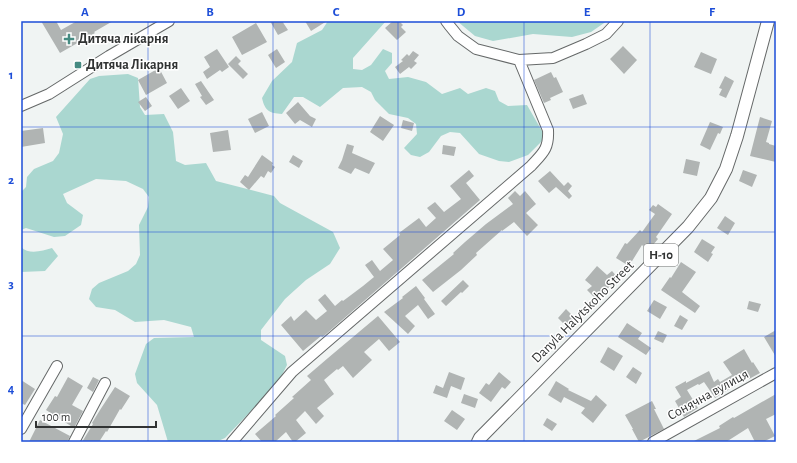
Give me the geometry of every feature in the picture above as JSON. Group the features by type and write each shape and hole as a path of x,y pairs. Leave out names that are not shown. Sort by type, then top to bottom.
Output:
{"main road":[{"name":"Danyla Halytskoho Street","path":"478,442 480,438 688,227 711,198 726,169 737,136 768,21"}],"street":[{"path":"21,106 49,94 102,60 169,21"},
{"path":"446,21 458,36 476,49 519,60 554,58 606,34 618,21"},
{"path":"232,442 292,372 531,166 545,151 548,140 548,130 519,60"},
{"path":"21,429 57,366"},
{"name":"Сонячна вулиця","path":"653,442 776,373"},
{"path":"74,442 106,383"}],"shaded area":[{"path":"328,21 386,21 353,58 353,69 362,70 371,65 383,49 392,53 392,63 385,71 389,79 408,77 426,82 442,94 460,88 468,94 486,88 495,91 499,101 508,106 527,105 542,131 542,141 528,155 509,162 499,161 479,154 460,133 450,132 441,136 429,152 420,157 411,155 404,148 417,134 416,124 408,118 389,114 375,100 371,92 362,87 343,88 320,107 303,97 294,97 282,114 274,113 266,109 262,98 272,81 292,62 297,43 322,30"},
{"path":"457,21 607,21 591,32 572,37 533,34 493,41 475,36"},
{"path":"128,74 138,78 140,107 145,115 164,114 173,132 176,161 185,165 206,163 216,181 274,196 280,203 333,232 340,248 330,264 306,280 285,299 261,330 261,340 285,356 287,365 278,383 225,438 216,442 168,442 157,405 137,383 135,374 146,344 154,338 194,337 191,327 164,320 135,322 115,310 96,307 89,299 92,289 99,283 128,271 136,264 140,255 139,225 148,207 149,197 143,189 126,181 96,179 63,194 67,203 83,215 81,225 65,236 54,237 26,228 21,230 21,192 26,187 27,177 34,169 53,161 59,153 63,134 56,117 90,79 99,76"},
{"path":"21,247 32,252 52,248 58,256 45,271 21,272"}],"building":[{"name":"Дитяча лікарня","path":"41,21 56,21 61,30 77,21 113,21 60,53"},
{"path":"270,21 282,21 288,30 278,35"},
{"path":"305,21 327,21 311,31"},
{"path":"393,21 399,21 403,25 401,27 406,32 397,40 385,28"},
{"path":"256,23 267,42 242,55 232,37"},
{"path":"623,46 637,60 624,74 610,59"},
{"path":"217,49 229,67 222,72 220,70 207,79 203,72 210,67 204,57"},
{"path":"277,49 285,62 276,68 268,55"},
{"path":"413,51 419,55 414,61 417,63 411,69 409,67 400,74 395,67 403,61 401,60 407,54 409,56"},
{"path":"701,52 717,59 711,74 694,67"},
{"path":"236,56 241,61 238,64 248,74 243,79 228,64"},
{"path":"159,68 167,83 146,95 138,80"},
{"path":"551,72 554,78 556,77 563,92 550,98 551,100 544,103 534,80"},
{"path":"725,76 734,81 726,98 719,95 722,89 719,88"},
{"path":"201,81 214,100 206,105 200,97 202,96 195,84"},
{"path":"181,88 190,101 178,109 169,96"},
{"path":"583,94 587,104 573,109 569,99"},
{"path":"146,97 152,106 145,111 138,102"},
{"path":"298,102 310,116 316,119 312,127 300,120 295,124 286,113"},
{"path":"262,112 269,126 255,133 248,119"},
{"path":"380,116 394,125 383,141 370,132"},
{"path":"760,117 772,121 766,142 776,146 776,162 750,156"},
{"path":"403,120 414,123 412,131 401,128"},
{"path":"710,122 723,127 720,134 718,133 710,150 700,145"},
{"path":"43,128 45,143 21,147 21,131"},
{"path":"228,130 231,150 213,152 210,133"},
{"path":"347,144 354,146 352,153 375,163 369,174 355,168 351,174 338,168"},
{"path":"443,145 456,147 454,156 442,154"},
{"path":"262,155 273,163 272,165 275,167 271,173 268,171 264,178 261,176 249,190 240,182 245,175 248,177"},
{"path":"293,155 303,161 299,168 289,162"},
{"path":"686,159 700,162 697,176 683,173"},
{"path":"469,170 474,176 466,183 480,200 325,335 322,337 321,336 303,351 281,325 291,316 294,321 306,310 316,320 327,311 318,300 325,294 335,306 374,277 365,265 372,260 380,271 393,260 383,249 400,235 399,233 419,218 426,227 436,218 427,208 435,202 444,212 461,199 450,186"},
{"path":"743,170 757,175 752,187 739,181"},
{"path":"550,171 564,186 568,182 572,186 568,191 572,196 569,199 556,187 549,193 538,181"},
{"path":"515,191 520,196 525,191 536,204 526,213 538,225 527,236 514,222 502,230 476,253 477,255 461,270 433,292 422,280 454,254 453,253 486,224 513,204 508,198"},
{"path":"658,204 672,214 656,237 658,239 648,251 642,245 629,266 616,258 625,243 627,244 640,230 642,232 655,214 649,210 653,205 656,207"},
{"path":"725,216 735,223 728,235 717,228"},
{"path":"702,239 715,247 708,262 694,252"},
{"path":"681,262 696,272 682,292 700,306 695,313 661,290"},
{"path":"597,266 607,275 612,271 621,281 612,288 610,286 597,300 587,290 592,286 585,280"},
{"path":"463,280 469,286 446,306 441,301"},
{"path":"416,286 435,314 428,319 418,305 405,316 415,326 408,334 384,312"},
{"path":"654,300 667,307 660,319 647,311"},
{"path":"749,301 761,304 758,312 747,309"},
{"path":"566,309 576,319 568,328 558,318"},
{"path":"680,315 688,320 682,330 674,326"},
{"path":"378,316 400,342 389,351 379,339 364,352 372,360 353,378 343,366 324,380 334,394 317,408 324,416 316,424 305,411 296,420 306,433 295,442 293,442 286,432 275,442 262,442 255,434 276,416 275,415 294,398 292,397 311,380 307,376"},
{"path":"627,323 642,333 638,339 651,348 646,355 618,337"},
{"path":"776,330 776,357 764,337"},
{"path":"658,331 667,335 663,343 654,339"},
{"path":"608,347 623,356 614,371 600,362"},
{"path":"744,349 760,373 749,379 748,378 715,398 704,382 687,390 698,408 684,417 675,401 681,397 675,387 709,371 714,382 718,379 720,382 732,375 723,362"},
{"path":"633,367 642,373 636,384 626,377"},
{"path":"449,372 465,378 461,390 451,386 447,398 433,393 436,385 443,388"},
{"path":"499,372 511,382 505,389 502,387 491,402 479,393 486,383 489,385"},
{"path":"68,377 83,386 72,405 83,411 74,428 46,410 55,396 57,397"},
{"path":"93,377 99,380 93,392 87,388"},
{"path":"21,380 35,389 25,405 21,403"},
{"path":"556,381 569,389 568,390 591,401 596,395 607,405 593,423 581,413 585,408 564,397 561,403 548,395"},
{"path":"115,387 130,396 99,442 82,442 93,424 92,423"},
{"path":"464,394 478,399 475,408 461,403"},
{"path":"776,394 776,414 766,419 775,436 763,442 755,442 748,428 726,442 692,442 720,428 719,426 733,417 734,418"},
{"path":"652,401 656,409 654,409 664,429 639,442 625,415"},
{"path":"452,410 465,419 457,430 444,421"},
{"path":"547,418 557,424 552,431 543,425"},
{"path":"40,420 70,436 67,442 29,442"}],"place":[{"name":"Дитяча лікарня","path":"69,39"},
{"name":"Дитяча Лікарня","path":"78,65"}]}
